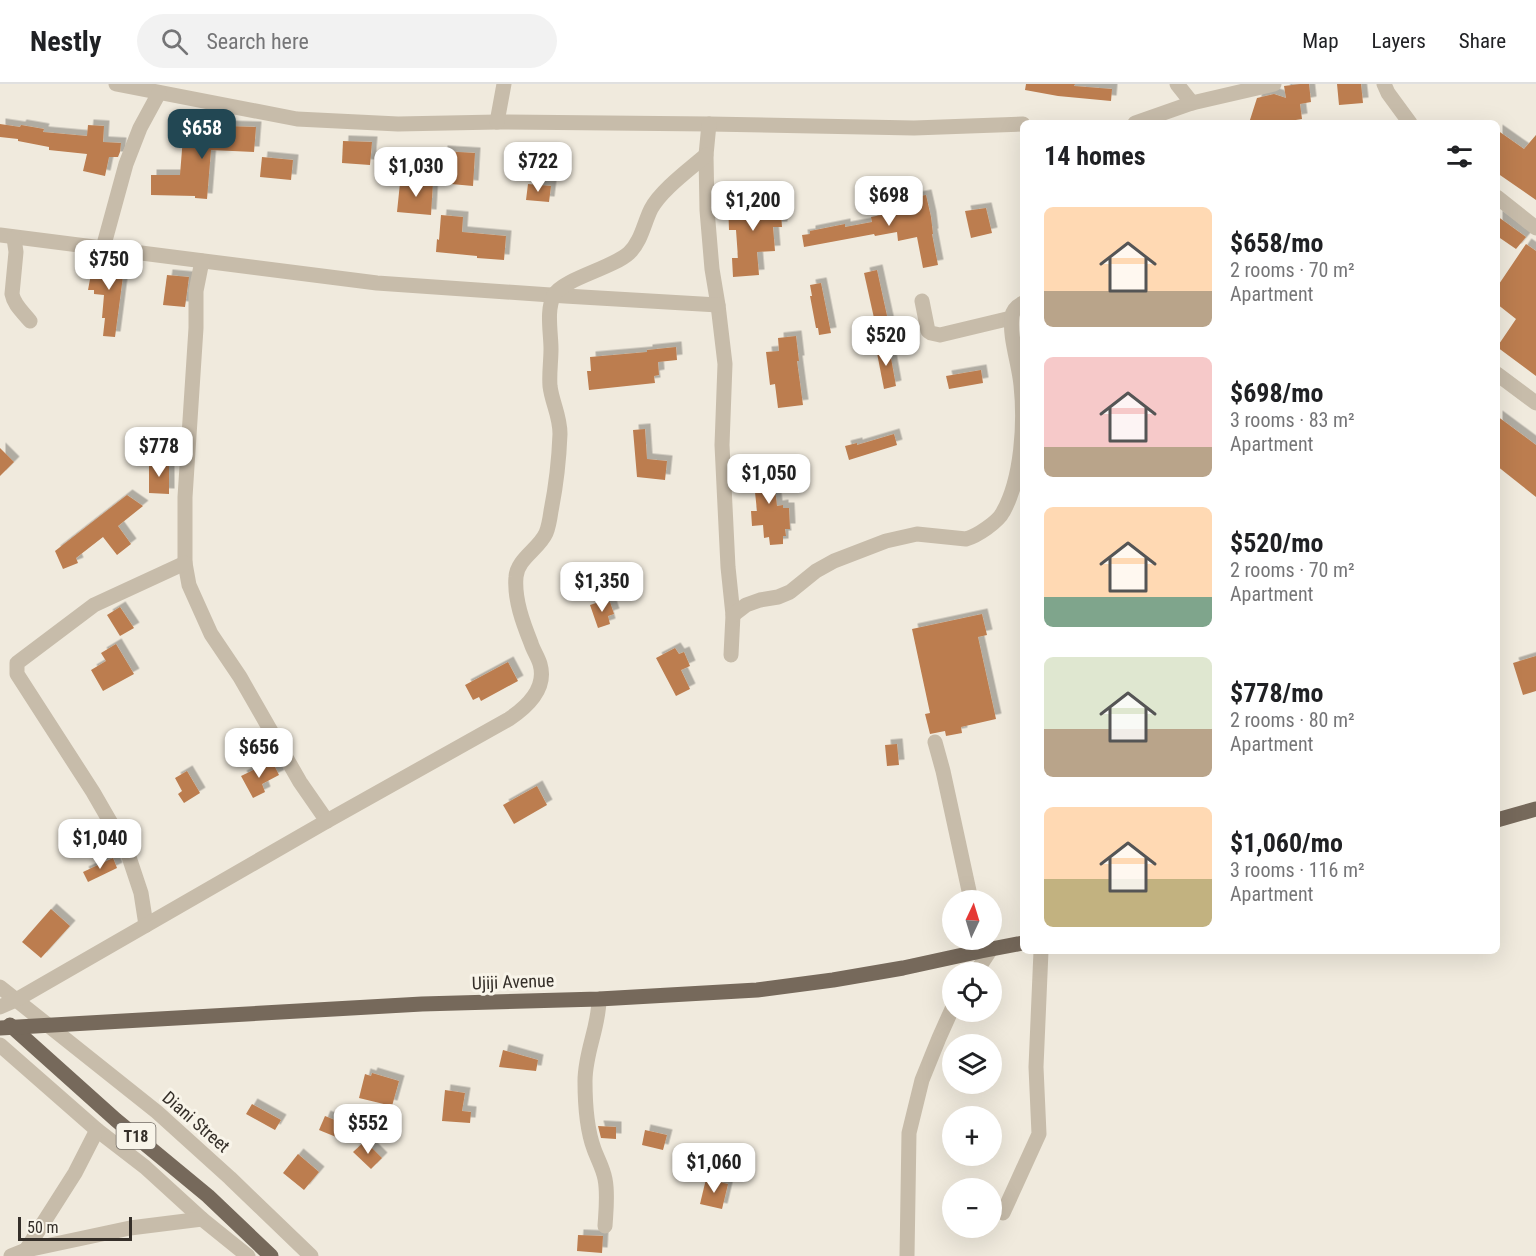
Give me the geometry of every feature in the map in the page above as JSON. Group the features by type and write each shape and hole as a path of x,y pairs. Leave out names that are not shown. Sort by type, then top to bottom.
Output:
{"main road":[{"path":"1500,819 1536,809"},
{"name":"Ujiji Avenue","path":"1002,945 1020,943"},
{"name":"Ujiji Avenue","path":"4,1025 48,1026 422,1004 599,999 757,990 903,968 969,950"},
{"name":"T18","path":"4,1025 208,1196 271,1256"}],"street":[{"path":"116,84 297,119 398,124 497,122 914,128 1020,124"},
{"path":"497,122 504,84"},
{"path":"1177,84 1192,103"},
{"path":"1143,120 1192,103 1274,84"},
{"path":"1384,84 1408,120"},
{"path":"103,248 126,164 140,128 159,93"},
{"path":"709,124 706,154 707,210 712,269 725,364 722,445 728,567 733,615 731,655"},
{"path":"0,1007 510,719 531,701 541,682 542,673 519,609 516,574 521,564 547,532 553,502 560,432 559,415 550,385 550,320 554,296 558,290 568,284 630,252 652,208 664,192 706,154"},
{"path":"1500,199 1536,228"},
{"path":"7,236 377,283 718,305"},
{"path":"7,236 16,252 13,299 30,321"},
{"path":"202,261 196,291 196,328 185,497 185,563 189,585 211,634 240,677 300,782 327,821"},
{"path":"922,302 928,331 934,335 1011,318"},
{"path":"1020,305 1013,311 1011,318 1020,376"},
{"path":"1500,376 1536,403"},
{"path":"733,615 746,605 790,592 816,570 834,561 886,541 917,534 966,539 974,537 1002,515 1011,494 1020,449"},
{"path":"146,925 141,893 126,851 93,792 17,674 16,669 17,663 30,652 94,604 185,563"},
{"path":"935,742 969,890"},
{"path":"1003,1213 1039,1134 1036,1067 1041,954"},
{"name":"Diani Street","path":"0,987 165,1120 230,1178 311,1256"},
{"path":"599,999 599,1014 587,1057 585,1080 590,1133 594,1151 602,1164 605,1180 606,1226"},
{"path":"907,1256 909,1133 922,1080 946,1022"},
{"path":"0,1045 97,1130 145,1167 202,1219 248,1256"},
{"path":"26,1250 75,1173 97,1130"},
{"path":"11,1256 26,1250 130,1228 202,1219"}],"building":[{"path":"1026,84 1075,84 1074,86 1112,89 1111,101 1025,90"},
{"path":"1309,84 1311,102 1300,104 1302,119 1250,120 1257,98 1274,94 1286,98 1284,86"},
{"path":"1337,84 1361,84 1363,103 1339,105"},
{"path":"0,124 44,129 43,132 87,136 88,125 104,126 103,142 121,143 120,152 118,157 109,157 105,176 83,171 87,154 49,150 49,147 0,137"},
{"path":"224,126 256,127 254,152 211,150 207,199 195,198 195,196 151,195 151,175 180,175 183,137 186,137 186,128 224,131"},
{"path":"1500,132 1524,149 1536,135 1536,200 1500,175"},
{"path":"343,141 372,142 370,165 342,163"},
{"path":"442,151 475,153 473,186 440,183"},
{"path":"262,157 293,160 291,180 260,177"},
{"path":"407,180 433,182 431,215 397,212 400,183 407,184"},
{"path":"528,184 551,186 549,202 526,200"},
{"path":"926,195 938,265 923,268 917,237 898,241 897,232 804,247 802,235 810,234 810,231 845,224 845,227 872,222 871,217 881,215 879,205"},
{"path":"780,199 782,227 773,227 775,251 757,252 759,275 733,277 732,258 738,258 736,230 729,230 728,203"},
{"path":"986,208 992,233 971,238 965,211"},
{"path":"441,215 463,217 462,232 506,236 504,260 436,252"},
{"path":"1500,218 1526,237 1516,249 1500,238"},
{"path":"1526,244 1536,251 1536,376 1500,349 1500,343 1516,319 1500,306 1500,283"},
{"path":"99,257 125,261 115,337 103,336 104,295 94,294 94,290 88,290 91,274 96,274"},
{"path":"877,270 889,325 876,327 864,273"},
{"path":"167,275 189,277 185,307 163,305"},
{"path":"821,283 831,333 819,335 810,296 812,296 810,285"},
{"path":"796,336 803,405 778,408 775,384 770,385 766,352 779,351 778,338"},
{"path":"676,347 677,360 658,362 659,375 654,376 655,383 589,390 587,371 591,371 590,357"},
{"path":"889,347 896,386 884,389 876,348"},
{"path":"981,370 983,383 949,389 946,376"},
{"path":"1500,418 1536,445 1536,497 1500,468"},
{"path":"645,429 647,459 667,461 665,480 637,477 633,430"},
{"path":"894,434 897,445 849,460 845,446 857,443 857,445"},
{"path":"0,448 14,462 0,476"},
{"path":"149,462 169,462 169,494 149,493"},
{"path":"772,462 777,506 783,505 783,508 789,508 790,529 785,529 786,536 783,536 783,544 770,545 769,537 764,538 763,525 752,526 751,511 757,511 752,464"},
{"path":"127,495 143,506 118,526 131,544 117,555 103,537 76,558 78,563 63,569 55,551"},
{"path":"602,601 603,604 610,602 614,614 608,616 610,624 598,628 590,605"},
{"path":"120,607 134,628 120,636 107,615"},
{"path":"982,614 987,635 978,637 996,719 961,727 962,733 946,736 945,731 930,734 925,714 930,713 912,629"},
{"path":"116,644 134,674 103,691 91,670 106,661 101,653"},
{"path":"675,648 679,654 684,652 690,666 681,670 690,689 676,696 656,658"},
{"path":"1536,656 1536,691 1523,695 1513,663"},
{"path":"508,662 518,681 481,701 479,697 473,700 465,685"},
{"path":"897,744 899,765 887,766 885,745"},
{"path":"273,763 279,775 262,784 265,792 253,798 241,776"},
{"path":"187,771 200,793 184,803 178,794 182,791 175,778"},
{"path":"537,786 547,805 514,824 503,805"},
{"path":"113,858 117,868 88,882 83,872"},
{"path":"51,909 70,926 41,958 22,942"},
{"path":"503,1050 538,1060 536,1071 499,1067"},
{"path":"372,1073 399,1081 392,1106 359,1098 365,1074 371,1076"},
{"path":"445,1090 465,1093 462,1111 471,1112 470,1123 442,1121"},
{"path":"252,1104 281,1120 275,1130 246,1114"},
{"path":"325,1116 347,1125 341,1139 319,1130"},
{"path":"598,1126 616,1127 616,1139 601,1138"},
{"path":"645,1130 667,1135 663,1150 642,1145"},
{"path":"365,1141 382,1158 371,1169 353,1152"},
{"path":"298,1154 319,1172 304,1190 283,1173"},
{"path":"706,1179 728,1184 722,1209 700,1204"},
{"path":"578,1235 603,1236 602,1253 577,1251"}]}
